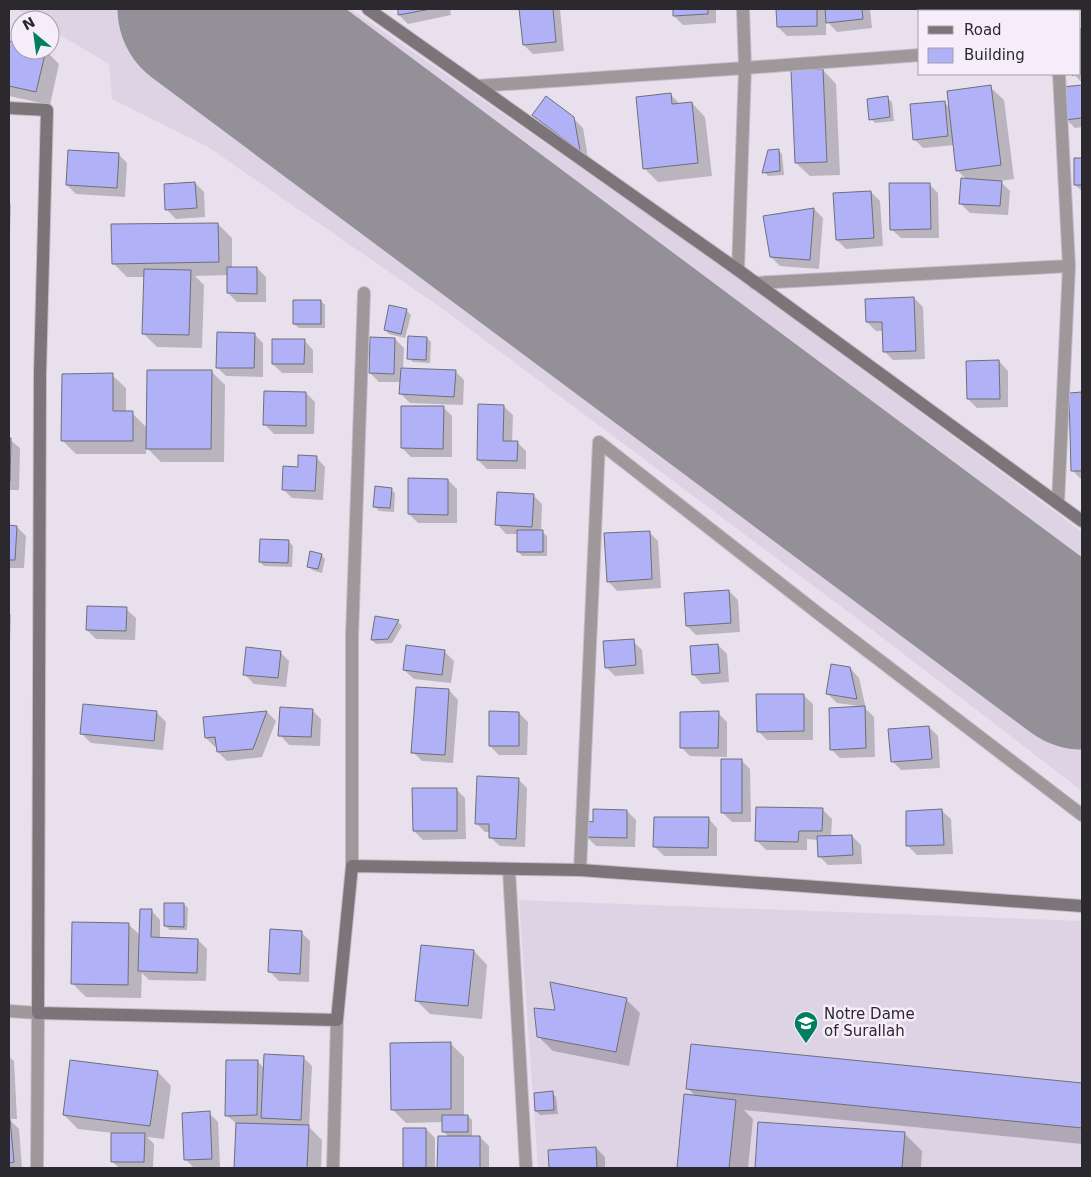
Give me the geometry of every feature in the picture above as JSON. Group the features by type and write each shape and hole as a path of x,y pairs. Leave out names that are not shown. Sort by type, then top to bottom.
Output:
{"street":[{"path":"368,9 738,270 1082,521"},
{"path":"738,270 746,68 743,9"},
{"path":"477,86 918,54"},
{"path":"1058,503 1069,266 1059,75"},
{"path":"9,108 47,110 40,373 37,1168"},
{"path":"755,283 1069,266"},
{"path":"333,1168 337,1020 352,866 352,636 364,293"},
{"path":"580,870 599,442 827,620 1082,815"},
{"path":"352,866 580,870 1082,906"},
{"path":"509,870 526,1168"},
{"path":"9,1012 337,1020"}],"shaded area":[{"path":"16,9 351,9 714,260 1082,532 1082,791 871,629 443,309 208,147 112,99 109,64 60,35 60,10"},
{"name":"Notre Dame of Surallah","path":"519,900 1082,921 1082,1168 538,1168"}],"building":[{"path":"398,9 431,9 398,15"},
{"path":"519,9 553,9 556,42 523,45"},
{"path":"673,9 708,9 708,14 673,16"},
{"path":"776,9 817,9 817,26 777,27"},
{"path":"825,9 862,9 863,19 826,23"},
{"path":"974,9 998,9 998,10"},
{"path":"1081,29 1082,29 1081,74"},
{"path":"9,41 10,60 44,60 36,92 9,86"},
{"path":"823,69 827,162 795,163 791,70"},
{"path":"991,85 1001,165 956,171 947,91"},
{"path":"1082,85 1082,118 1065,120 1062,87"},
{"path":"671,93 672,104 692,102 698,163 643,169 636,97"},
{"path":"546,96 574,117 580,151 532,115"},
{"path":"888,96 890,117 869,120 867,99"},
{"path":"945,101 948,136 913,140 910,104"},
{"path":"779,149 780,171 762,173 768,150"},
{"path":"68,150 119,153 117,188 66,185"},
{"path":"1074,158 1082,158 1082,185 1074,185"},
{"path":"961,178 1002,181 1000,206 959,204"},
{"path":"195,182 197,208 165,210 164,184"},
{"path":"889,183 930,183 931,229 890,230"},
{"path":"871,191 874,238 836,240 833,193"},
{"path":"814,208 810,260 770,257 763,216"},
{"path":"218,223 219,262 112,264 111,224"},
{"path":"227,267 257,267 257,294 227,293"},
{"path":"144,269 191,270 189,335 142,334"},
{"path":"914,297 916,351 883,352 882,322 866,322 865,299"},
{"path":"293,300 321,300 321,324 293,324"},
{"path":"389,305 407,309 401,334 384,330"},
{"path":"217,332 255,333 254,368 216,368"},
{"path":"408,336 427,337 426,360 407,359"},
{"path":"370,337 395,338 394,374 369,373"},
{"path":"272,339 305,339 304,364 272,364"},
{"path":"999,360 1000,399 967,399 966,361"},
{"path":"401,368 456,370 454,397 399,394"},
{"path":"147,370 212,370 211,449 146,449"},
{"path":"113,373 113,411 133,411 133,441 61,441 62,374"},
{"path":"264,391 306,392 306,426 263,425"},
{"path":"1082,392 1082,471 1071,471 1069,393"},
{"path":"478,404 504,405 503,441 518,441 517,461 477,460"},
{"path":"401,406 444,406 443,449 401,448"},
{"path":"9,438 11,438 10,481 9,481"},
{"path":"298,455 317,456 315,491 282,490 283,466 298,467"},
{"path":"408,478 448,479 448,515 408,514"},
{"path":"375,486 392,488 390,508 373,507"},
{"path":"497,492 534,494 532,527 495,525"},
{"path":"9,525 17,526 15,560 9,560"},
{"path":"517,530 543,530 543,552 517,552"},
{"path":"650,531 652,579 607,582 604,533"},
{"path":"260,539 289,540 288,563 259,562"},
{"path":"310,551 322,554 318,569 307,567"},
{"path":"729,590 731,623 686,626 684,593"},
{"path":"87,606 127,607 126,631 86,630"},
{"path":"375,616 399,620 388,639 371,640"},
{"path":"634,639 636,665 605,668 603,641"},
{"path":"718,644 720,673 692,675 690,646"},
{"path":"406,645 445,650 442,675 403,670"},
{"path":"246,647 281,651 278,678 243,675"},
{"path":"831,664 850,667 857,699 826,694"},
{"path":"416,687 449,689 445,755 411,753"},
{"path":"756,694 804,694 804,731 757,732"},
{"path":"83,704 157,711 154,741 80,734"},
{"path":"865,706 866,748 830,750 829,708"},
{"path":"280,707 313,709 311,737 278,736"},
{"path":"267,711 253,749 217,752 215,737 205,738 203,717"},
{"path":"489,711 519,712 519,746 489,746"},
{"path":"719,711 718,748 680,748 680,712"},
{"path":"929,726 932,759 891,762 888,729"},
{"path":"721,759 742,759 742,813 721,813"},
{"path":"477,776 519,778 516,839 489,838 489,824 475,824"},
{"path":"412,788 457,788 457,831 413,831"},
{"path":"756,807 823,808 822,831 799,831 798,842 755,841"},
{"path":"593,809 627,810 627,838 586,837 586,821 593,822"},
{"path":"942,809 944,845 906,846 906,811"},
{"path":"654,817 709,817 708,848 653,847"},
{"path":"852,835 853,855 818,857 817,836"},
{"path":"164,903 184,903 184,927 164,926"},
{"path":"140,909 152,909 151,937 198,939 197,973 138,971"},
{"path":"72,922 129,923 128,985 71,984"},
{"path":"270,929 302,931 300,974 268,972"},
{"path":"421,945 474,950 468,1006 415,1001"},
{"path":"550,982 627,998 616,1052 537,1037 534,1008 555,1010"},
{"path":"451,1042 451,1109 391,1110 390,1043"},
{"path":"691,1044 1082,1083 1082,1128 686,1089"},
{"path":"264,1054 304,1056 301,1120 261,1118"},
{"path":"70,1060 158,1071 150,1126 63,1115"},
{"path":"226,1060 258,1060 257,1115 225,1116"},
{"path":"553,1091 554,1110 535,1111 534,1093"},
{"path":"684,1094 736,1100 729,1168 677,1168"},
{"path":"210,1111 212,1159 184,1160 182,1113"},
{"path":"442,1115 468,1115 468,1132 442,1132"},
{"path":"9,1119 14,1162 9,1163"},
{"path":"758,1122 905,1132 902,1168 755,1168"},
{"path":"236,1123 309,1125 307,1168 234,1168"},
{"path":"403,1128 426,1128 426,1168 403,1168"},
{"path":"111,1133 145,1133 144,1162 111,1162"},
{"path":"438,1136 480,1136 480,1168 437,1168"},
{"path":"596,1147 597,1168 549,1168 548,1150"}],"runway":[{"path":"203,9 1082,664"}],"place":[{"name":"Notre Dame of Surallah","path":"806,1044"}]}
